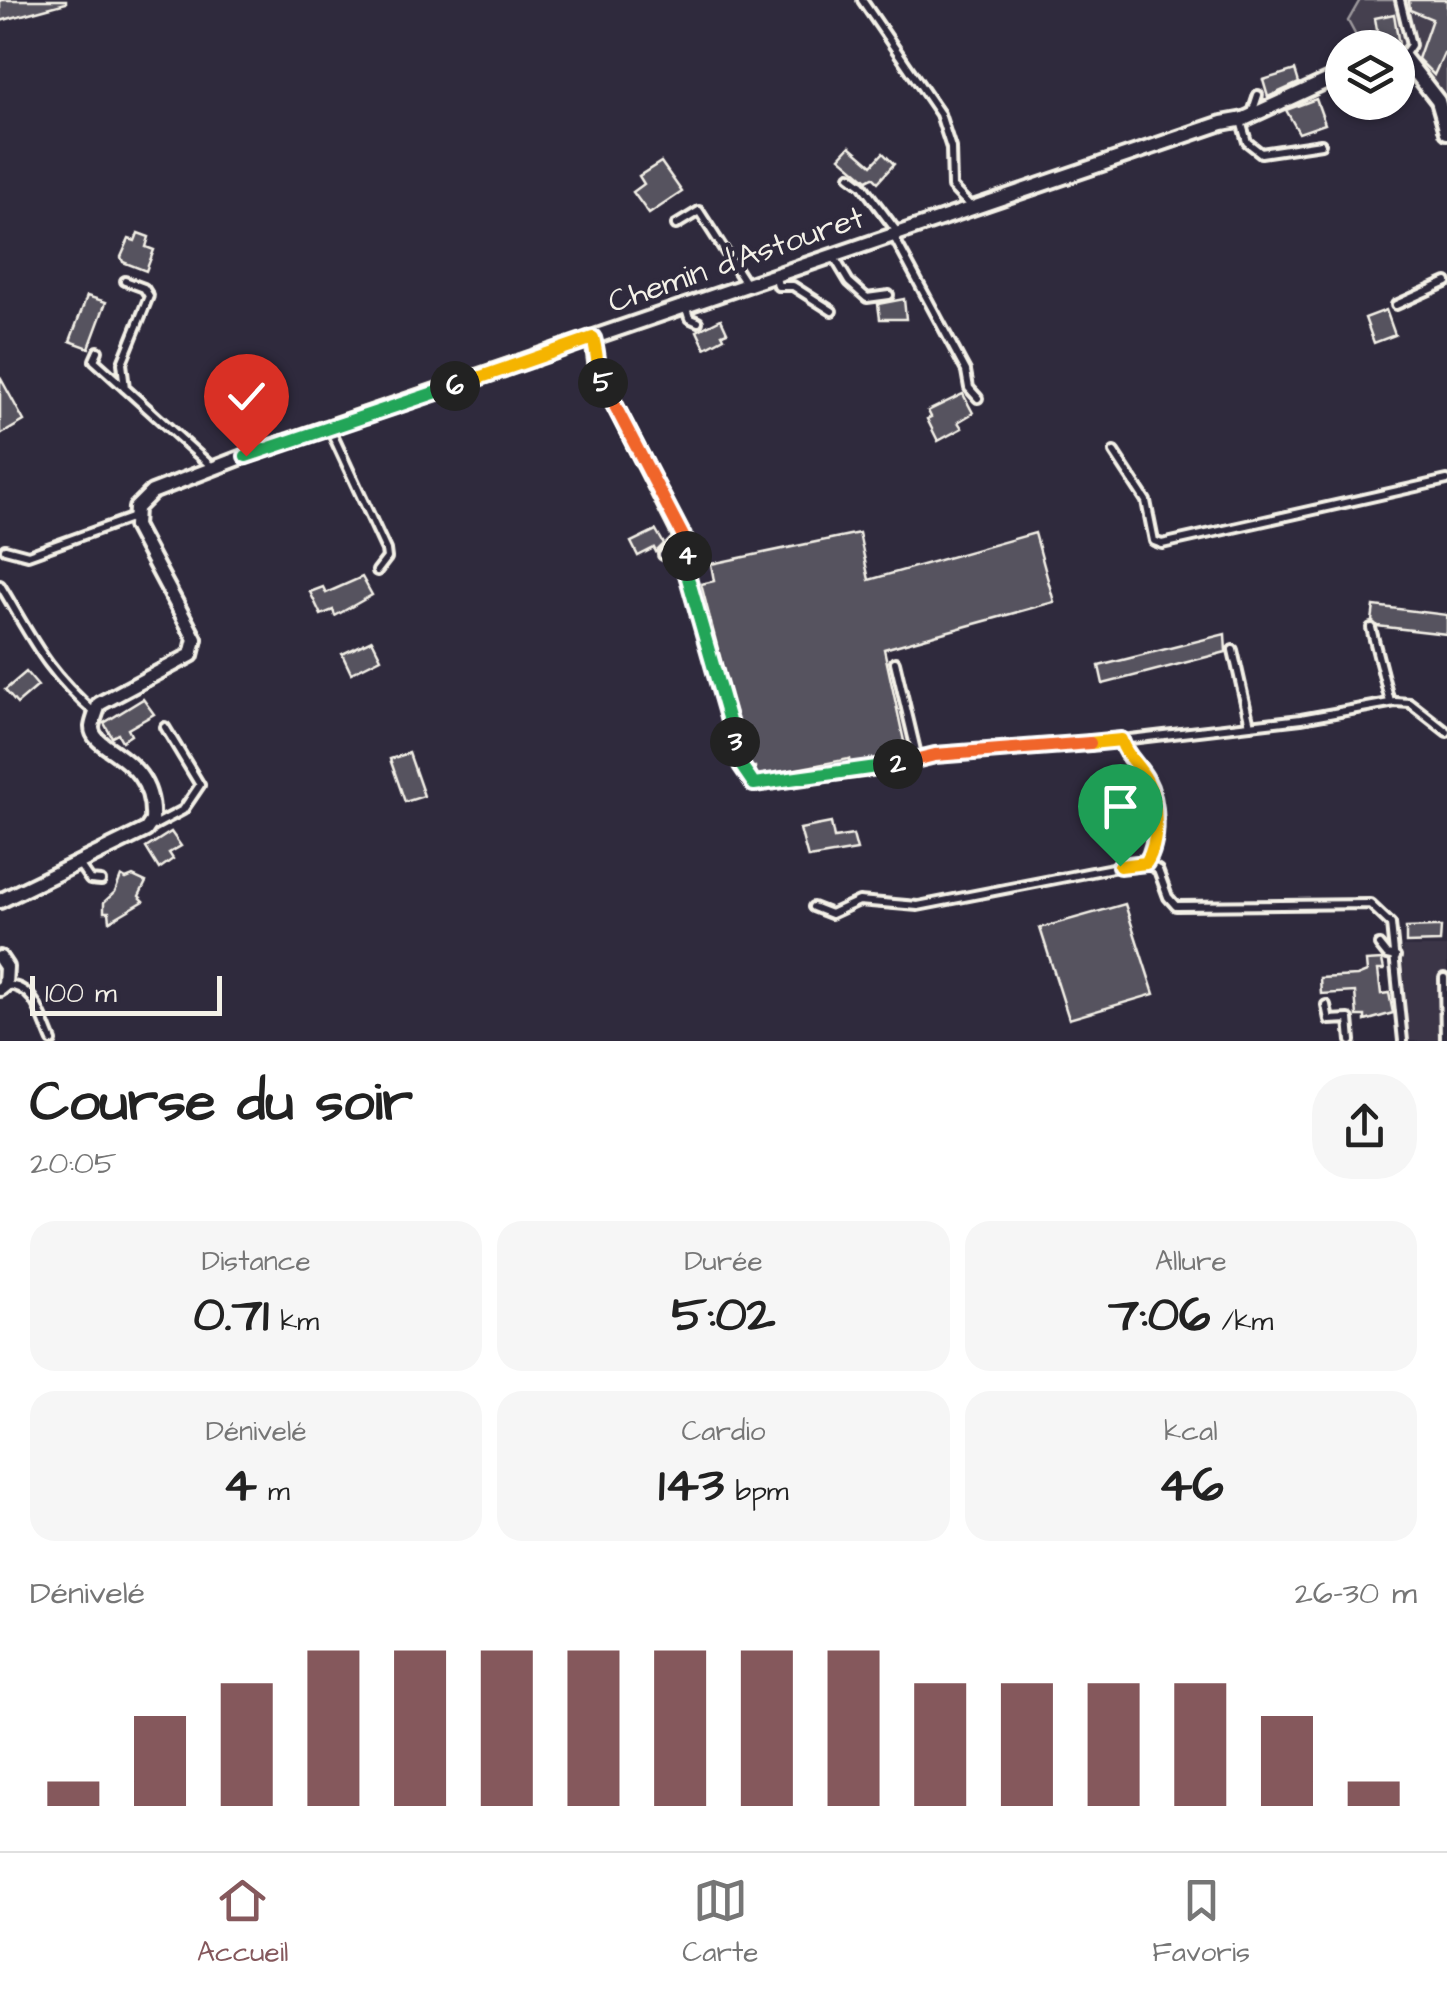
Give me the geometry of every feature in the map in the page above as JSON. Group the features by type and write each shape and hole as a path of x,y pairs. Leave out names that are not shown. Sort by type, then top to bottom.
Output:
{"street":[{"path":"1415,74 1438,101 1447,132"},
{"name":"Chemin d'Astouret","path":"135,516 136,508 152,492 212,468 1077,171 1246,117 1325,82"},
{"path":"593,338 598,355 596,370 681,536"},
{"path":"0,901 146,830 152,821 149,784 136,768 95,738 92,728 99,704 191,655 195,639 135,526 135,516"},
{"path":"0,958 6,968 2,987"}],"lane":[{"path":"862,0 940,114 951,148 952,188 974,209"},
{"path":"1400,0 1407,30"},
{"path":"1258,94 1246,117 1246,142 1261,153 1320,144"},
{"path":"850,176 862,185 896,235 978,398"},
{"path":"676,225 699,211 746,285"},
{"path":"834,256 858,292 868,298 889,295"},
{"path":"775,275 778,286 792,286 814,296 832,311"},
{"path":"125,281 144,288 148,296 122,363 125,389"},
{"path":"1396,304 1447,282"},
{"path":"686,306 690,318 698,322"},
{"path":"98,351 94,360 212,468"},
{"path":"330,427 386,550 387,558 377,571"},
{"path":"1114,452 1146,501 1154,541 1162,544 1447,480"},
{"path":"5,549 28,555 135,516"},
{"path":"663,555 681,536 686,542 688,554 684,564 704,640 741,765 754,784 868,771 918,759 1250,725 1390,702 1410,704 1447,732"},
{"path":"0,585 39,654 60,681 96,714"},
{"path":"1371,628 1390,702"},
{"path":"1233,650 1250,725"},
{"path":"894,662 918,759"},
{"path":"146,830 183,810 200,785 165,727"},
{"path":"1121,740 1125,754 1148,782 1157,841 1146,863"},
{"path":"79,862 90,880 100,881"},
{"path":"814,908 831,914 859,901 918,906 1146,863 1158,870 1168,897 1176,906 1370,904 1391,924 1404,1041"},
{"path":"1378,945 1387,956 1396,956"},
{"path":"1444,978 1446,1041"},
{"path":"2,987 19,986 30,993 52,1041"},
{"path":"1326,1005 1329,1020 1349,1018 1351,1041"}],"shaded area":[{"path":"1360,0 1447,0 1447,120 1415,73 1415,30 1353,30 1348,21"},
{"path":"1402,947 1447,947 1447,1041 1409,1041"}],"building":[{"path":"0,0 66,0 66,3 0,21"},
{"path":"1409,0 1447,0 1447,54 1444,53 1434,75 1418,59 1432,19 1410,10"},
{"path":"1394,14 1397,30 1377,30 1375,18"},
{"path":"1295,70 1299,83 1268,97 1263,80"},
{"path":"1316,99 1325,124 1299,133 1286,110"},
{"path":"850,146 872,165 883,153 894,164 878,182 873,177 867,180 840,157"},
{"path":"661,162 682,192 649,214 633,192 644,184 639,176"},
{"path":"138,233 149,237 146,247 154,250 146,271 123,262 121,257 129,239 135,241"},
{"path":"87,296 106,302 89,348 70,341"},
{"path":"904,299 906,319 880,319 878,304"},
{"path":"1386,310 1395,335 1374,343 1365,318"},
{"path":"721,319 727,332 722,334 724,338 705,348 697,331"},
{"path":"0,377 24,421 0,435"},
{"path":"963,394 973,413 958,422 962,428 938,441 927,419 931,417 928,411"},
{"path":"656,530 664,544 656,552 654,548 638,556 631,542"},
{"path":"859,533 869,580 1035,533 1054,602 884,649 907,755 850,766 849,759 756,777 755,767 751,768 746,757 701,584 714,581 711,564"},
{"path":"362,577 372,595 335,616 333,610 321,615 310,592 323,587 326,593"},
{"path":"1374,606 1447,615 1447,634 1377,626 1372,621"},
{"path":"1225,634 1226,652 1103,684 1099,666"},
{"path":"372,640 381,658 351,673 342,654"},
{"path":"26,672 38,686 17,704 5,690"},
{"path":"143,699 154,714 128,729 131,735 122,741 118,734 112,737 104,723"},
{"path":"409,753 424,796 405,802 390,759"},
{"path":"831,823 834,838 853,835 857,850 808,858 800,829"},
{"path":"171,832 181,846 169,853 173,859 159,869 146,848"},
{"path":"121,876 146,882 139,896 144,901 110,921 109,912 104,912 104,902 115,892"},
{"path":"1125,904 1154,994 1069,1019 1040,928"},
{"path":"1441,927 1440,942 1406,943 1406,928"},
{"path":"1382,960 1384,970 1378,970 1381,994 1389,993 1393,1013 1365,1021 1365,1016 1357,1016 1355,992 1321,994 1320,978 1357,976 1367,972 1366,961"}],"route":[{"path":"246,456 593,338 598,355 596,370 686,542 688,554 684,564 704,640 741,765 754,784 868,771 935,755 1121,740 1125,754 1148,782 1157,841 1146,863 1120,866"}]}
